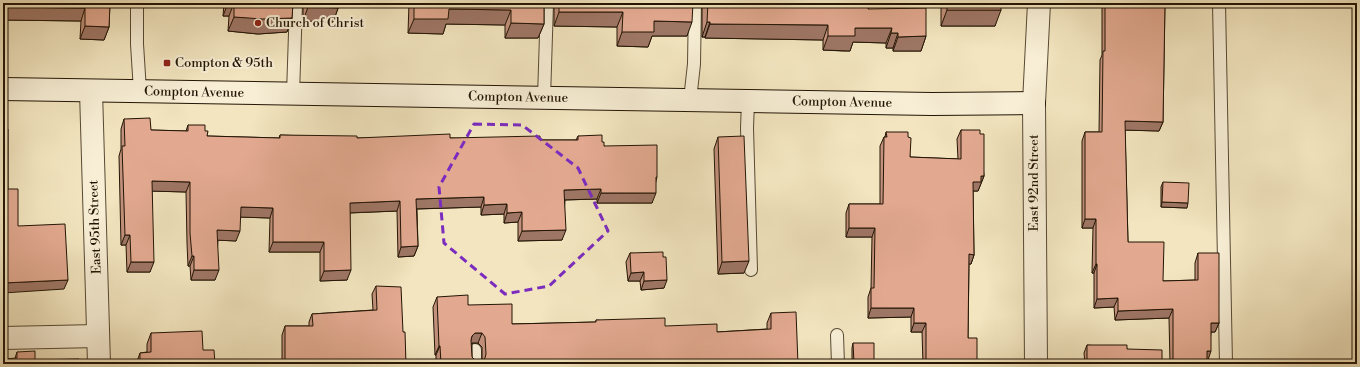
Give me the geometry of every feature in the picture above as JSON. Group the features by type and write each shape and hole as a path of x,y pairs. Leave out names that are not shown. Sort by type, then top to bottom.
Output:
{"main road":[{"name":"East 92nd Street","path":"1036,364 1034,103 1040,3"},
{"name":"Compton Avenue","path":"3,90 932,104 1034,103"},
{"name":"East 95th Street","path":"91,91 99,364"},
{"path":"3,338 98,336"}],"lane":[{"path":"137,3 137,44 140,91"},
{"path":"293,94 296,3"},
{"path":"544,98 547,3"},
{"path":"690,100 694,64 695,3"},
{"path":"1219,3 1226,364"},
{"path":"748,101 747,128 751,270"},
{"path":"837,335 838,364"},
{"path":"474,350 475,364"}],"highlighted area":[{"path":"474,124 522,125 578,168 608,231 549,286 505,294 444,243 439,187"}],"building":[{"path":"3,3 110,3 109,27 85,26 85,8 3,7"},
{"path":"234,3 293,3 292,18 263,19 234,17"},
{"path":"308,3 339,3 338,8 308,7"},
{"path":"414,3 544,3 544,24 511,23 511,10 449,9 448,19 414,19"},
{"path":"559,3 693,3 692,22 654,21 654,32 622,32 623,12 559,12"},
{"path":"708,3 868,3 868,9 926,8 926,36 898,37 898,33 891,33 892,28 855,28 855,36 828,36 828,25 710,24 710,22 707,22"},
{"path":"947,3 1001,3 1001,10 947,10"},
{"path":"1105,3 1165,3 1163,122 1125,121 1128,242 1164,242 1163,281 1198,280 1198,253 1219,253 1219,323 1211,323 1211,351 1207,351 1207,363 1173,363 1173,309 1118,311 1118,298 1097,299 1096,219 1085,219 1085,132 1102,132"},
{"path":"150,118 151,130 188,131 188,125 205,125 205,131 208,131 207,136 280,138 280,135 357,136 357,138 450,134 450,138 540,136 540,140 578,140 578,136 602,135 602,142 604,142 604,146 657,145 656,193 601,193 601,189 564,190 566,230 522,231 522,212 507,213 507,204 484,205 484,197 416,199 418,246 401,247 400,201 350,203 351,270 324,271 324,242 273,242 273,208 241,207 240,231 217,230 219,270 194,270 194,256 192,256 190,233 190,182 152,181 154,262 131,262 130,235 125,235 122,146 125,146 124,119"},
{"path":"3,129 8,129 8,189 18,189 18,226 65,224 68,280 3,283"},
{"path":"961,130 980,130 980,134 984,134 984,176 981,176 981,182 973,182 974,255 969,254 968,338 977,338 977,364 926,364 926,323 914,323 914,308 871,308 871,288 874,288 875,228 849,228 849,204 883,204 884,137 887,137 886,132 908,132 908,137 911,138 910,157 961,159"},
{"path":"744,136 749,261 722,262 718,137"},
{"path":"1163,182 1189,183 1188,203 1162,202"},
{"path":"663,252 663,257 666,257 667,280 644,281 644,272 631,273 630,253"},
{"path":"376,286 401,287 406,364 375,364 375,360 320,364 285,364 285,326 313,326 312,314 377,310"},
{"path":"468,295 468,305 512,304 512,324 596,322 596,320 665,318 665,326 717,324 717,332 771,329 771,313 796,312 798,364 441,364 437,297","holes":["475,333 482,333 485,337 486,354 485,358 478,362 472,357 471,340"]},
{"path":"202,331 203,350 214,350 215,364 140,364 140,353 151,352 151,333"},
{"path":"853,343 874,343 874,363 854,363"},
{"path":"1087,345 1127,345 1127,349 1162,350 1162,364 1087,364"},
{"path":"35,351 35,360 79,359 79,364 3,364 3,359 17,358 17,352"}],"place":[{"name":"Church of Christ","path":"258,23"},
{"name":"Compton & 95th","path":"167,63"}]}
